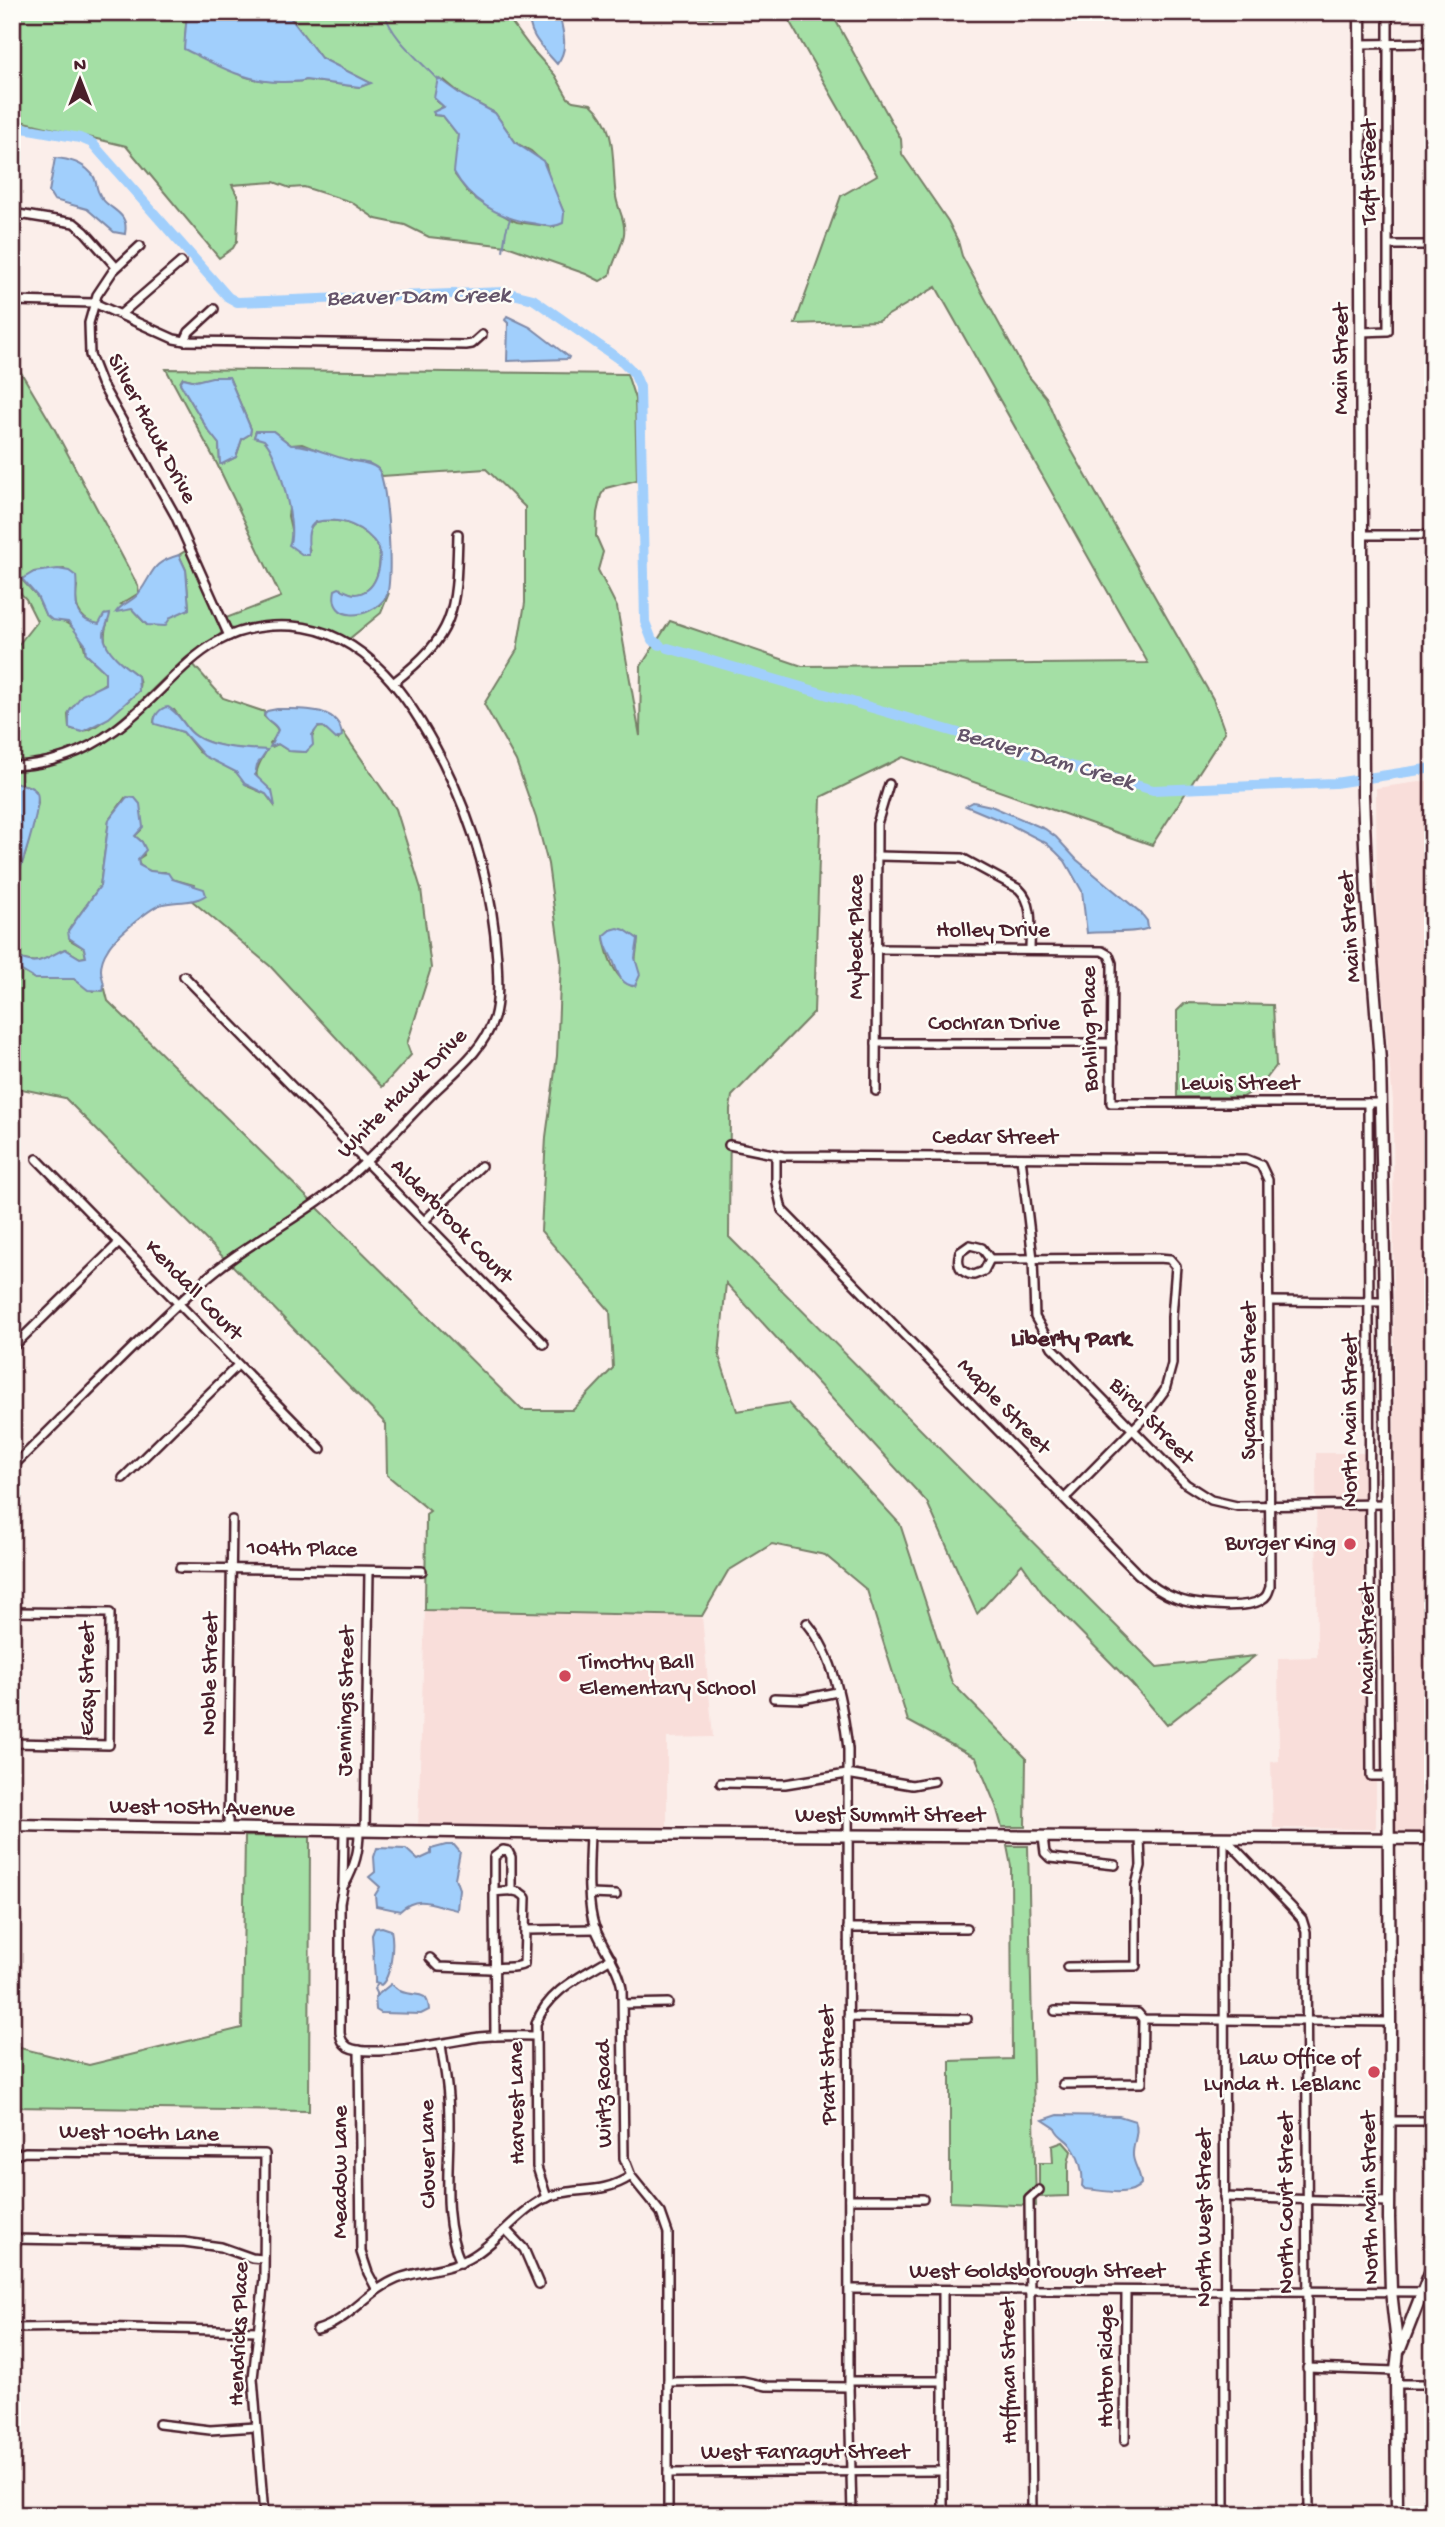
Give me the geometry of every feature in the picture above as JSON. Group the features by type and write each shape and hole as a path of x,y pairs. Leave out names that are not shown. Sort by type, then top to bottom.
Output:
{"main road":[{"name":"Main Street","path":"1360,12 1363,795 1366,891 1380,1061 1385,1301 1388,1838"},
{"name":"West 105th Avenue","path":"12,1825 391,1832"},
{"name":"West Summit Street","path":"391,1832 1433,1839"},
{"name":"North Main Street","path":"1388,1838 1389,2202 1391,2291 1398,2352 1397,2515"},
{"path":"1398,2352 1427,2292 1433,2265"}],"street":[{"name":"Taft Street","path":"1361,332 1388,331 1388,12"},
{"path":"1360,44 1433,43"},
{"path":"12,213 74,223 116,267"},
{"path":"1389,244 1433,245"},
{"name":"Silver Hawk Drive","path":"140,246 116,267 101,288 89,323 89,346 96,373 175,516 229,636"},
{"path":"121,314 181,262"},
{"path":"12,300 94,303 184,341 466,345 472,344 482,335"},
{"path":"184,341 189,332 214,309"},
{"path":"393,683 427,654 446,626 457,588 458,534"},
{"path":"1362,535 1433,535"},
{"name":"White Hawk Drive","path":"12,766 55,760 97,742 127,721 192,658 229,636 266,627 290,626 318,631 357,649 376,664 393,683 421,723 461,802 484,873 494,931 498,993 493,1019 479,1047 365,1161 335,1189 232,1258 179,1304 12,1467"},
{"name":"Mybeck Place","path":"876,1091 877,824 889,784"},
{"path":"877,856 962,858 1019,889 1028,901 1030,909 1030,950"},
{"name":"Holley Drive","path":"876,950 1102,951 1109,955"},
{"name":"Bohling Place","path":"1109,955 1112,963 1111,1103"},
{"name":"Alderbrook Court","path":"184,976 544,1344"},
{"name":"Cochran Drive","path":"876,1043 1112,1043"},
{"name":"Lewis Street","path":"1111,1103 1368,1103"},
{"path":"1368,1103 1380,1103"},
{"name":"North Main Street","path":"1368,1103 1372,1505 1371,1776 1388,1776"},
{"name":"Cedar Street","path":"729,1145 776,1155 1246,1159 1261,1164"},
{"name":"Maple Street","path":"776,1155 776,1183 782,1210 1138,1574 1174,1598 1202,1604 1243,1605 1265,1598"},
{"name":"Birch Street","path":"1021,1158 1033,1259 1035,1317 1052,1347 1186,1484 1198,1493 1224,1503 1386,1504"},
{"name":"Kendall Court","path":"37,1159 321,1449"},
{"name":"Sycamore Street","path":"1261,1164 1268,1180 1270,1587 1265,1598"},
{"path":"424,1221 481,1166"},
{"path":"12,1348 119,1243"},
{"path":"970,1245 982,1248 990,1259 984,1270 974,1275 963,1272 957,1259 960,1252 970,1245"},
{"path":"990,1259 1159,1258 1170,1259 1176,1266 1172,1364 1158,1402 1065,1498"},
{"path":"1269,1301 1385,1301"},
{"path":"123,1478 239,1365"},
{"name":"Noble Street","path":"228,1828 232,1520"},
{"name":"104th Place","path":"180,1567 422,1571"},
{"name":"Jennings Street","path":"343,1887 353,1869 362,1831 369,1571"},
{"name":"Easy Street","path":"12,1612 110,1613 109,1745 12,1743"},
{"name":"Pratt Street","path":"807,1623 822,1645 837,1692 848,1749 852,2515"},
{"path":"774,1698 803,1699 837,1692"},
{"path":"720,1783 785,1784 847,1774 912,1785 934,1780"},
{"path":"344,1831 343,1887 340,1903 341,2040 359,2050 412,2049 495,2036 535,2036"},
{"name":"Wirtz Road","path":"590,1834 591,1912 596,1929 621,1978 624,2158 631,2176 661,2213 668,2233 668,2515"},
{"path":"1043,1837 1045,1853 1050,1858 1115,1865"},
{"path":"1067,1967 1136,1966 1136,1885 1141,1866 1140,1837"},
{"name":"North West Street","path":"1224,1837 1225,2515"},
{"name":"North Court Street","path":"1224,1837 1301,1919 1306,1932 1309,2515"},
{"path":"495,2036 494,1857 503,1850 508,1851 511,1857 511,1891"},
{"path":"430,1958 439,1967 524,1965 526,1898 519,1892 494,1892"},
{"path":"591,1894 616,1895"},
{"path":"848,1927 967,1928"},
{"path":"527,1930 596,1929"},
{"name":"Harvest Lane","path":"547,2198 537,2166 535,2036 541,2008 561,1989 611,1958"},
{"path":"623,2004 668,2003"},
{"path":"1055,2011 1138,2013 1143,2019 1142,2083 1063,2084"},
{"path":"848,2017 967,2019"},
{"path":"1143,2019 1390,2022"},
{"name":"Clover Lane","path":"441,2044 449,2098 449,2225 461,2263"},
{"name":"Meadow Lane","path":"359,2050 361,2252 377,2290"},
{"path":"1389,2121 1433,2121"},
{"name":"West 106th Lane","path":"12,2156 25,2152 265,2154"},
{"name":"Hendricks Place","path":"264,2515 253,2378 264,2278 265,2154"},
{"path":"317,2330 333,2325 377,2290 397,2279 461,2263 506,2230 534,2205 547,2198 607,2188 631,2176"},
{"name":"Hoffman Street","path":"1032,2515 1029,2199 1039,2190"},
{"path":"1224,2197 1389,2202"},
{"path":"849,2199 923,2199"},
{"path":"506,2230 524,2249 534,2267 539,2284"},
{"path":"12,2239 184,2242 221,2247 263,2259"},
{"name":"West Goldsborough Street","path":"850,2289 1427,2292"},
{"path":"943,2290 943,2515"},
{"name":"Holton Ridge","path":"1125,2440 1126,2292"},
{"path":"12,2328 258,2331"},
{"path":"1307,2368 1396,2371"},
{"path":"668,2382 743,2381 766,2386 942,2381"},
{"path":"1396,2384 1433,2384"},
{"path":"159,2424 210,2430 256,2427"},
{"name":"West Farragut Street","path":"668,2473 943,2471"}],"shaded area":[{"path":"1433,780 1433,1105 1429,1106 1433,1112 1433,1835 1396,1835 1393,1101 1377,931 1376,788"},
{"path":"1316,1453 1366,1453 1367,1779 1376,1780 1374,1829 1273,1828 1271,1762 1279,1761 1278,1658 1317,1657"},
{"name":"Timothy Ball Elementary School","path":"425,1610 702,1616 713,1737 667,1738 667,1829 418,1828"}],"green space":[{"path":"12,12 187,12 185,39 220,64 242,75 268,81 306,80 360,87 370,83 321,58 286,12 502,13 555,75 568,98 591,104 606,124 624,234 610,275 600,281 507,246 429,237 405,225 376,219 351,202 304,187 290,188 274,182 232,185 239,199 237,241 233,248 219,258 126,146 12,119","holes":["444,80 463,96 495,113 516,143 531,151 546,165 549,179 564,213 554,227 510,219 470,195 455,175 458,135 443,116 434,115 434,112 444,106 436,101"]},
{"path":"634,12 831,12 901,139 902,154 948,221 962,256 1026,373 1046,397 1060,430 1213,699 1225,732 1152,845 903,757 821,797 814,1012 732,1096 729,1237 1157,1667 1255,1656 1167,1725 1132,1684 1043,1594 1022,1564 977,1614 927,1502 726,1283 719,1356 737,1411 788,1403 900,1524 952,1683 1026,1758 1025,1827 1002,1827 976,1758 908,1721 867,1590 825,1555 772,1544 728,1571 702,1616 425,1610 426,1514 430,1511 387,1475 386,1424 231,1264 317,1207 522,1410 573,1410 613,1368 610,1311 541,1231 546,1137 557,1056 561,960 548,864 536,818 516,761 484,704 517,650 525,603 525,507 486,469 382,476 378,469 370,464 336,458 302,444 291,445 273,431 256,431 254,437 264,439 275,455 290,502 288,516 293,538 310,551 308,535 313,524 325,521 343,522 367,534 379,548 379,569 369,588 357,594 335,590 380,605 389,593 381,613 349,639 329,630 297,623 264,623 232,629 226,618 281,597 217,464 166,369 627,374 635,399 637,480 606,488 601,495 597,513 596,536 603,552 598,570 617,607 640,736 641,666 670,621 802,666 1148,663 936,287 878,321 795,324 841,196 877,175 787,17 635,18","holes":["229,377 251,429 250,434 242,439 236,457 222,464 219,444 180,383 183,378 196,381","622,929 638,939 632,986 616,973 604,938 611,930"]},
{"path":"12,369 19,369 54,428 138,586 139,593 121,604 132,609 147,625 189,609 186,570 179,555 187,550 222,632 187,657 129,712 90,740 68,751 12,762 12,653 37,621 26,599 12,584","holes":["64,569 77,586 78,610 96,625 101,623 105,615 108,621 105,631 107,647 138,676 139,683 139,687 125,703 96,726 85,730 69,728 68,715 71,709 105,683 105,672 86,654 81,638 73,627 45,614 37,596 22,580 34,572"]},
{"path":"192,663 223,698 265,712 264,716 278,731 270,743 272,747 278,744 289,751 306,752 316,728 323,727 338,739 343,732 396,809 421,889 431,968 407,1044 411,1055 382,1087 270,966 191,900 198,899 194,885 172,879 165,872 141,867 138,859 144,855 142,842 135,836 141,830 140,809 125,798 109,820 100,886 70,928 70,940 84,948 86,957 80,958 65,949 39,961 27,961 12,954 12,888 25,855 38,803 36,791 12,782 12,770 68,759 92,748 133,720","holes":["174,710 191,732 206,742 227,747 267,750 257,777 268,788 274,805 266,794 249,787 236,772 199,752 183,732 154,722 155,717"]},
{"path":"12,965 35,979 74,979 93,991 105,989 108,1001 311,1201 224,1258 65,1098 12,1087"},
{"path":"1185,1003 1273,1005 1276,1066 1260,1087 1243,1097 1177,1097 1177,1011"},
{"path":"245,1836 310,1837 309,2111 12,2107 12,2046 89,2065 242,2028"},
{"path":"1007,1846 1028,1846 1036,2206 950,2202 950,2061 1012,2059 1011,1866"},
{"path":"1063,2142 1071,2151 1068,2163 1068,2196 1039,2197 1039,2163 1053,2163 1052,2146"}],"water":[{"path":"187,12 286,12 321,58 371,83 360,87 306,80 270,82 232,72 184,49"},
{"path":"530,12 559,12 564,45 557,64 533,34"},
{"path":"438,78 463,96 495,113 516,143 543,161 564,213 563,223 548,226 508,217 486,206 460,182 454,172 458,135 443,116 433,112 444,107 434,98"},
{"path":"55,158 78,163 92,174 101,198 124,220 125,234 114,232 87,209 54,200 49,192"},
{"path":"507,316 530,327 569,357 568,359 507,361"},
{"path":"229,377 251,429 250,434 242,439 236,457 222,464 219,444 180,383 183,378 196,381"},
{"path":"256,431 273,431 291,445 370,464 378,469 385,492 390,554 388,589 386,597 379,605 361,614 352,614 344,613 335,601 335,590 339,588 353,594 368,589 379,570 379,548 360,529 343,522 316,522 309,532 309,555 303,555 289,545 291,523 285,491 275,460 264,440 254,437"},
{"path":"179,555 186,570 189,609 171,617 165,626 147,625 132,609 116,612 138,594 157,566"},
{"path":"58,569 69,571 76,576 77,606 82,617 99,624 104,615 110,614 105,641 116,658 138,676 139,691 109,718 82,732 69,728 69,712 82,695 105,684 105,672 86,654 85,644 68,622 52,620 45,614 37,596 22,579 34,572"},
{"path":"168,707 191,732 207,741 227,747 267,750 257,765 255,775 272,791 275,806 266,794 245,784 236,772 204,756 183,732 155,724 158,713"},
{"path":"277,709 307,709 326,714 340,726 342,736 336,739 323,727 318,727 312,735 313,745 306,752 289,751 278,744 270,747 278,730 264,714"},
{"path":"13,782 33,788 38,800 29,840 12,888"},
{"path":"127,797 135,798 140,804 143,827 135,836 146,850 138,859 139,865 150,871 168,873 172,879 204,889 206,895 191,901 158,906 125,931 111,945 103,959 103,991 88,990 74,979 35,979 12,965 12,954 34,962 65,949 80,958 86,957 84,948 69,938 68,931 100,886 109,820"},
{"path":"973,802 991,806 1045,829 1077,860 1140,912 1147,921 1148,928 1087,933 1082,891 1065,861 1046,843 966,806"},
{"path":"618,928 638,939 635,958 640,975 635,986 626,984 621,978 605,944 604,936"},
{"path":"454,1845 460,1852 455,1878 459,1889 457,1910 421,1902 400,1911 376,1906 375,1895 380,1887 369,1877 375,1872 374,1857 377,1848 406,1849 418,1860 431,1854 431,1849"},
{"path":"375,1928 391,1930 392,1943 390,1967 381,1985 375,1983 372,1935"},
{"path":"391,1984 405,1993 423,1996 429,2010 421,2014 381,2013 376,2010 375,1997"},
{"path":"1058,2115 1119,2116 1135,2121 1137,2130 1133,2156 1141,2184 1130,2191 1122,2192 1085,2189 1082,2186 1080,2164 1073,2149 1055,2128 1043,2120"}],"waterway":[{"path":"384,12 400,40 437,79"},
{"name":"Beaver Dam Creek","path":"12,126 80,138 92,143 228,297 237,302 505,292 533,299 623,362 634,373 640,387 645,622 652,640 660,645"},
{"path":"503,251 510,219"},
{"name":"Beaver Dam Creek","path":"668,648 1153,790 1335,783 1433,768"},
{"path":"377,1995 374,1989 378,1984"}],"place":[{"name":"Burger King","path":"1350,1544"},
{"name":"Timothy Ball Elementary School","path":"565,1676"},
{"name":"Law Office of Lynda H. LeBlanc","path":"1374,2072"}],"district":[{"name":"Liberty Park","path":"1071,1340"}]}
